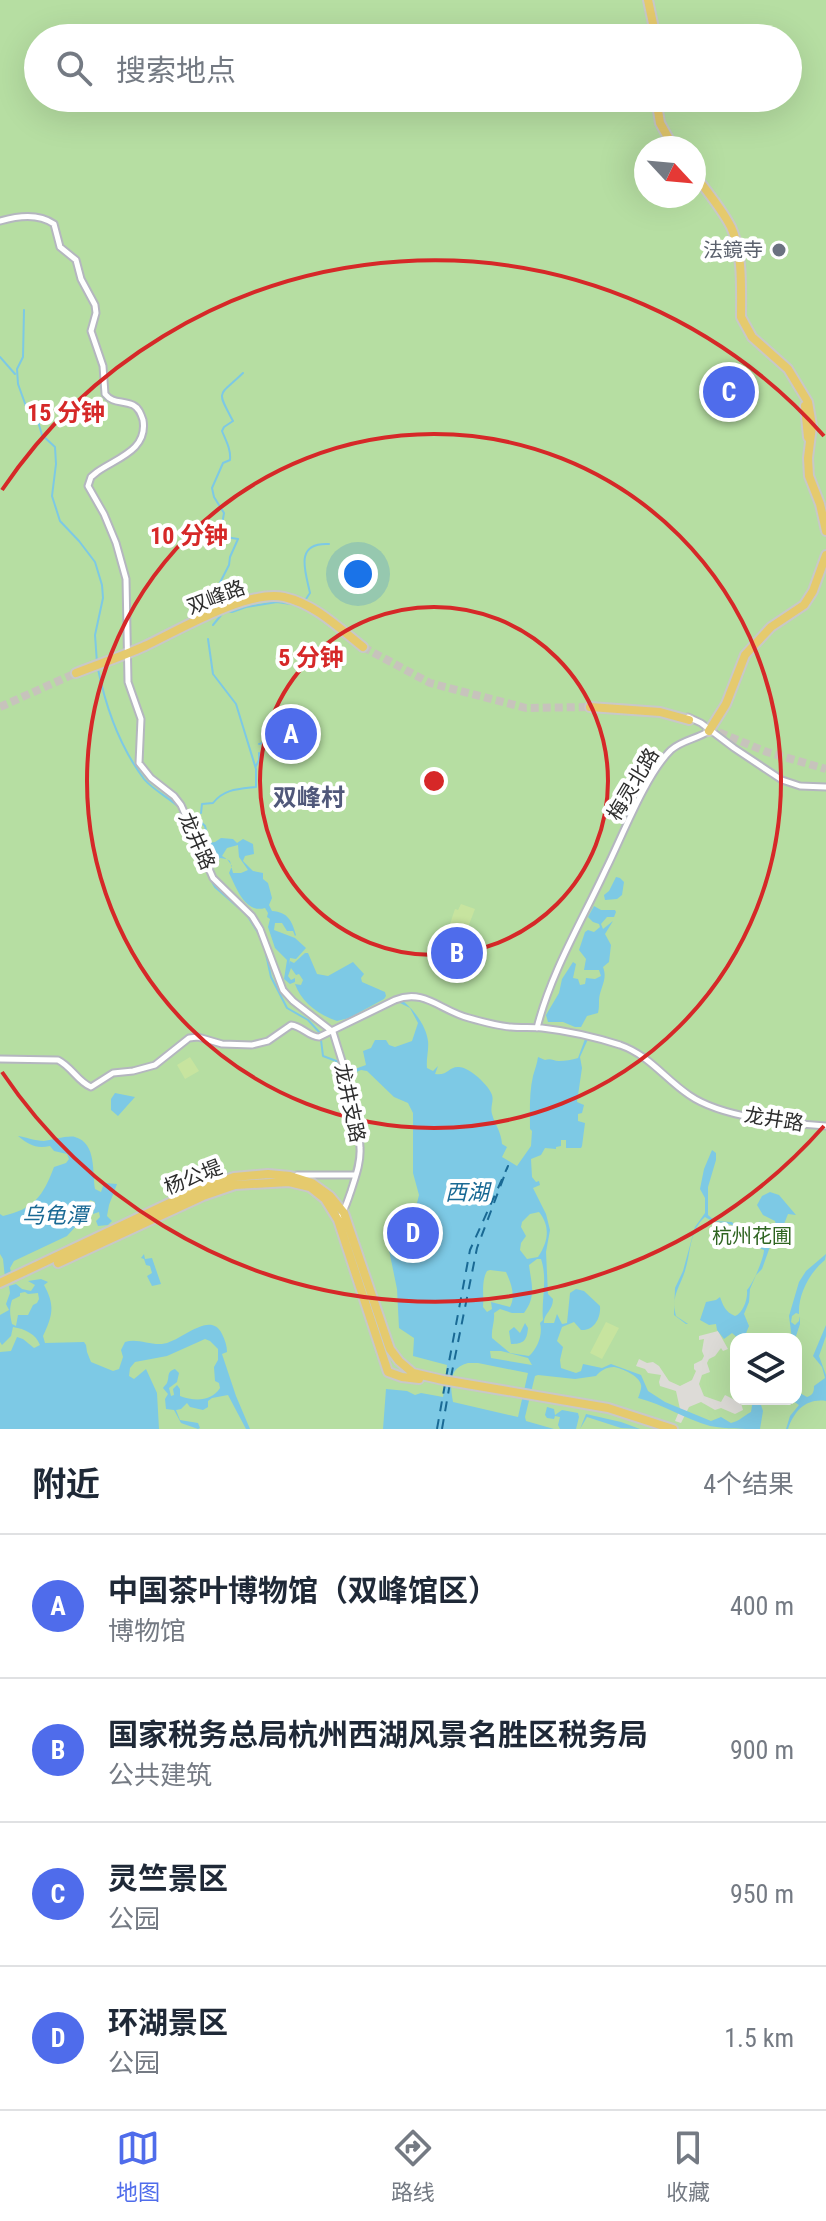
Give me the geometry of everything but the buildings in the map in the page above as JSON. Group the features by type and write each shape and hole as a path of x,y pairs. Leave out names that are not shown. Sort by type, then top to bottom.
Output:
{"main road":[{"path":"648,0 653,24"},
{"path":"658,112 667,136"},
{"path":"706,191 733,234 737,248 741,307 746,324 767,351 788,369 808,402 812,418 809,476 826,531"},
{"path":"709,731 726,704 745,655 771,627 804,605 813,591 826,555"},
{"name":"双峰路","path":"76,673 127,654 235,605 270,596 302,603 363,647"},
{"path":"590,707 646,710 689,720"},
{"name":"杨公堤","path":"0,1286 199,1189 234,1177 268,1174 312,1183 330,1196 341,1216 395,1357 413,1373 442,1381"},
{"name":"杨公堤","path":"341,1216 384,1364"},
{"path":"395,1357 387,1358 384,1364 388,1372 396,1376 403,1364"},
{"name":"杨公堤","path":"396,1376 533,1397 607,1412 663,1429"},
{"name":"杨公堤","path":"533,1397 608,1408 673,1429"}],"street":[{"name":"龙井路","path":"0,221 30,217 46,219 54,224 60,247 76,260 81,279 95,305 91,331 103,366 105,394 112,401 133,406 142,415 143,434 139,445 97,472 88,486 104,514 126,579 128,682 141,719 138,756 141,767 181,805 213,878 252,916 283,990 333,1032 397,999 417,995 471,1019 509,1027 589,1036 627,1048 656,1066 692,1097 709,1105 755,1117 826,1126"},
{"path":"646,710 663,710 701,723 782,780 800,786 826,787"},
{"name":"梅灵北路","path":"537,1028 541,1010 574,935 653,775 669,752 709,731"},
{"path":"0,1059 58,1060 91,1087 113,1073 152,1066 189,1038 252,1045 268,1041 291,1025 301,1027 314,1037 333,1032"},
{"name":"龙井支路","path":"333,1032 357,1120 361,1150 356,1175 341,1216"},
{"path":"290,1179 356,1175"}],"green space":[{"name":"杭州花圃","path":"0,0 826,0 826,1429 0,1429"},
{"path":"461,904 475,909 463,940 454,935 449,927 455,909 458,910"},
{"path":"190,1057 199,1071 185,1079 177,1065"},
{"path":"606,1322 619,1328 602,1359 590,1353"}],"shaded area":[{"path":"718,1331 728,1349 723,1351 721,1348 709,1359 710,1372 702,1375 699,1384 704,1396 721,1402 725,1395 730,1398 730,1405 742,1405 743,1410 735,1414 721,1408 715,1410 701,1402 689,1407 681,1423 675,1421 680,1409 676,1391 660,1386 661,1375 648,1373 636,1366 639,1359 653,1362 669,1381 680,1386 692,1380 696,1371 694,1364 704,1356 704,1339 699,1340 699,1336"}],"water":[{"path":"221,838 233,839 237,843 243,839 253,844 254,854 245,856 243,861 253,871 263,873 272,898 269,905 272,911 288,918 296,935 293,931 287,931 282,923 275,923 274,930 295,938 306,948 296,959 290,958 289,965 290,961 294,963 308,953 317,974 328,976 353,962 364,974 362,982 385,992 384,999 337,1021 312,1007 295,984 301,985 303,980 299,974 296,975 291,968 288,976 291,980 295,978 295,982 290,984 284,979 287,960 275,948 265,908 258,909 247,903 229,873 232,867 233,873 248,870 239,857 238,845 227,848 222,856 227,859 208,859 208,843"},
{"path":"616,877 624,882 622,895 617,899 605,900 604,895"},
{"path":"594,906 616,912 614,917 607,917 601,924 603,929 613,921 605,934 611,945 609,962 603,967 605,976 598,1013 587,1016 581,1027 548,1022 546,1015 573,962 576,964 573,978 578,979 580,985 585,984 586,978 601,976 599,970 584,970 586,959 579,950 585,932 594,932 600,927 588,917"},
{"name":"西湖","path":"403,1001 412,1009 425,1030 427,1068 433,1071 438,1066 435,1074 439,1074 455,1067 462,1068 487,1086 492,1097 493,1118 502,1144 507,1147 502,1157 517,1166 531,1146 530,1096 538,1057 559,1061 578,1058 585,1039 588,1039 580,1057 582,1068 577,1102 584,1105 582,1113 578,1114 578,1121 585,1123 582,1146 566,1148 566,1140 561,1140 561,1146 545,1148 541,1155 531,1159 532,1177 540,1185 533,1188 550,1230 546,1252 548,1294 553,1299 544,1323 554,1323 557,1314 562,1324 567,1323 570,1293 576,1289 584,1291 600,1306 598,1319 590,1328 581,1330 574,1322 562,1327 557,1341 563,1347 561,1368 576,1373 581,1371 583,1364 602,1368 611,1364 641,1375 648,1391 665,1402 711,1421 721,1417 731,1423 751,1412 752,1405 761,1405 760,1429 710,1426 638,1398 640,1382 630,1373 614,1367 596,1376 575,1379 535,1376 526,1421 554,1429 383,1429 386,1389 443,1397 447,1365 413,1356 414,1338 399,1328 397,1289 389,1250 395,1231 417,1203 419,1195 413,1173 413,1113 408,1103 394,1097 367,1071 352,1074 352,1070 366,1065 363,1051 371,1048 375,1040 386,1040 395,1047 412,1041 418,1023 410,1008 400,1003","holes":["539,1212 547,1234 544,1246 538,1257 527,1259 520,1250 526,1236 522,1222 530,1214","541,1259 544,1282 540,1336 529,1356 510,1353 492,1338 494,1313 500,1309 524,1313 531,1301 529,1265","490,1270 506,1272 513,1294 510,1307 491,1302 492,1309 487,1312 483,1307 483,1284","490,1351 501,1351 528,1358 532,1365 491,1358","478,1363 528,1373 518,1417 453,1402 451,1384 454,1373 461,1365"]},
{"path":"115,1093 135,1097 118,1116 111,1110 111,1099"},
{"name":"乌龟潭","path":"18,1136 41,1141 64,1137 82,1140 90,1152 95,1189 101,1192 104,1183 117,1184 109,1205 107,1216 112,1221 108,1225 98,1226 99,1212 93,1214 95,1202 90,1200 77,1225 67,1236 14,1261 10,1268 12,1276 5,1278 0,1254 0,1214 14,1213 30,1205 46,1186 54,1167 69,1159 67,1154 54,1151 50,1146 33,1146"},
{"path":"712,1150 716,1153 716,1160 708,1187 708,1215 715,1221 732,1222 736,1227 713,1221 705,1217 691,1242 675,1300 675,1288 695,1227 705,1213 705,1198 700,1189"},
{"path":"770,1192 779,1195 796,1215 788,1214 784,1224 776,1230 762,1269 750,1289 744,1314 749,1326 746,1333 730,1333 724,1339 716,1324 709,1325 700,1320 706,1302 720,1297 725,1308 735,1316 743,1309 747,1290 758,1271 764,1250 754,1241 744,1242 739,1227 742,1224 756,1227 760,1221 761,1229 772,1235 776,1225 775,1221 763,1215 757,1205 762,1196"},
{"path":"144,1254 145,1259 152,1258 161,1284 152,1286 147,1276 152,1273 150,1266 141,1258"},
{"path":"826,1254 825,1260 806,1284 799,1314 792,1316 791,1322 795,1325 800,1316 800,1324 797,1333 791,1333 789,1316 799,1282 806,1271"},
{"path":"41,1279 48,1282 44,1285 51,1310 43,1336 45,1343 84,1342 91,1362 113,1371 119,1369 125,1342 162,1344 202,1326 217,1327 225,1341 227,1352 222,1354 250,1429 246,1429 228,1395 212,1398 203,1410 190,1407 187,1403 176,1410 180,1420 198,1423 198,1429 181,1423 174,1410 166,1409 168,1394 163,1388 172,1370 179,1373 177,1382 169,1388 171,1396 177,1385 180,1396 196,1399 212,1396 220,1388 215,1381 214,1367 218,1349 205,1339 167,1356 135,1362 130,1368 129,1376 134,1379 146,1369 157,1393 159,1429 0,1429 0,1352 11,1351 17,1337 34,1348 40,1345 30,1333 13,1327 11,1336 2,1345 0,1342 0,1315 9,1310 6,1304 9,1286 16,1284 31,1291 35,1285 28,1281","holes":["20,1293 38,1293 39,1299 28,1315 18,1315 16,1326 11,1318 12,1300"]},
{"path":"525,1323 528,1328 525,1339 511,1344 509,1331 514,1327 520,1333"},
{"path":"826,1325 826,1336 819,1356 826,1375 826,1401 812,1402 802,1407 786,1429 790,1416 802,1405 802,1394 809,1396 814,1386 825,1378 822,1367 813,1356"},
{"path":"547,1407 554,1409 555,1415 562,1410 578,1413 576,1429 560,1429 560,1417 547,1418"},
{"path":"586,1414 640,1429 621,1428 587,1417 580,1429"}],"waterway":[{"path":"24,310 23,357 17,369 18,384 27,409 37,418 42,435 55,447 52,496 60,521 95,562 102,585 103,598 95,635 97,663"},
{"path":"0,357 15,374"},
{"path":"204,614 229,565 238,539 220,536 224,513 212,488 223,463 230,460 222,431 233,421 222,394 243,373"},
{"path":"304,602 310,593 304,560 306,553 310,548 329,544"},
{"path":"227,611 277,602 298,605"},
{"path":"213,625 222,614"},
{"path":"201,813 202,804 213,803 227,792 256,787 256,769 236,704 213,674 208,639"},
{"path":"98,669 110,713 135,767 147,783 179,807"},
{"path":"285,728 289,724 289,708"},
{"path":"259,744 279,739"},
{"path":"256,766 259,753"},
{"path":"201,822 209,842"},
{"path":"194,842 206,868"},
{"path":"210,878 215,887 247,915 262,939"},
{"path":"264,945 271,977 287,1008 308,1020 320,1033"},
{"path":"321,1040 323,1056 339,1062"}],"ferry route":[{"path":"446,1378 470,1250 508,1166 477,1248 451,1377"},
{"path":"442,1429 450,1383"},
{"path":"437,1429 445,1384"}],"tunnel":[{"path":"363,647 430,683 526,708 590,707"},
{"path":"0,707 76,673"},
{"path":"708,728 767,752 826,769"}],"place":[{"name":"法鏡寺","path":"779,250"},
{"name":"灵竺景区","path":"729,392"},
{"name":"中国茶叶博物馆（双峰馆区）","path":"291,734"},
{"name":"国家税务总局杭州西湖风景名胜区税务局","path":"457,953"},
{"name":"环湖景区","path":"413,1233"}],"district":[{"name":"双峰村","path":"309,798"}]}
